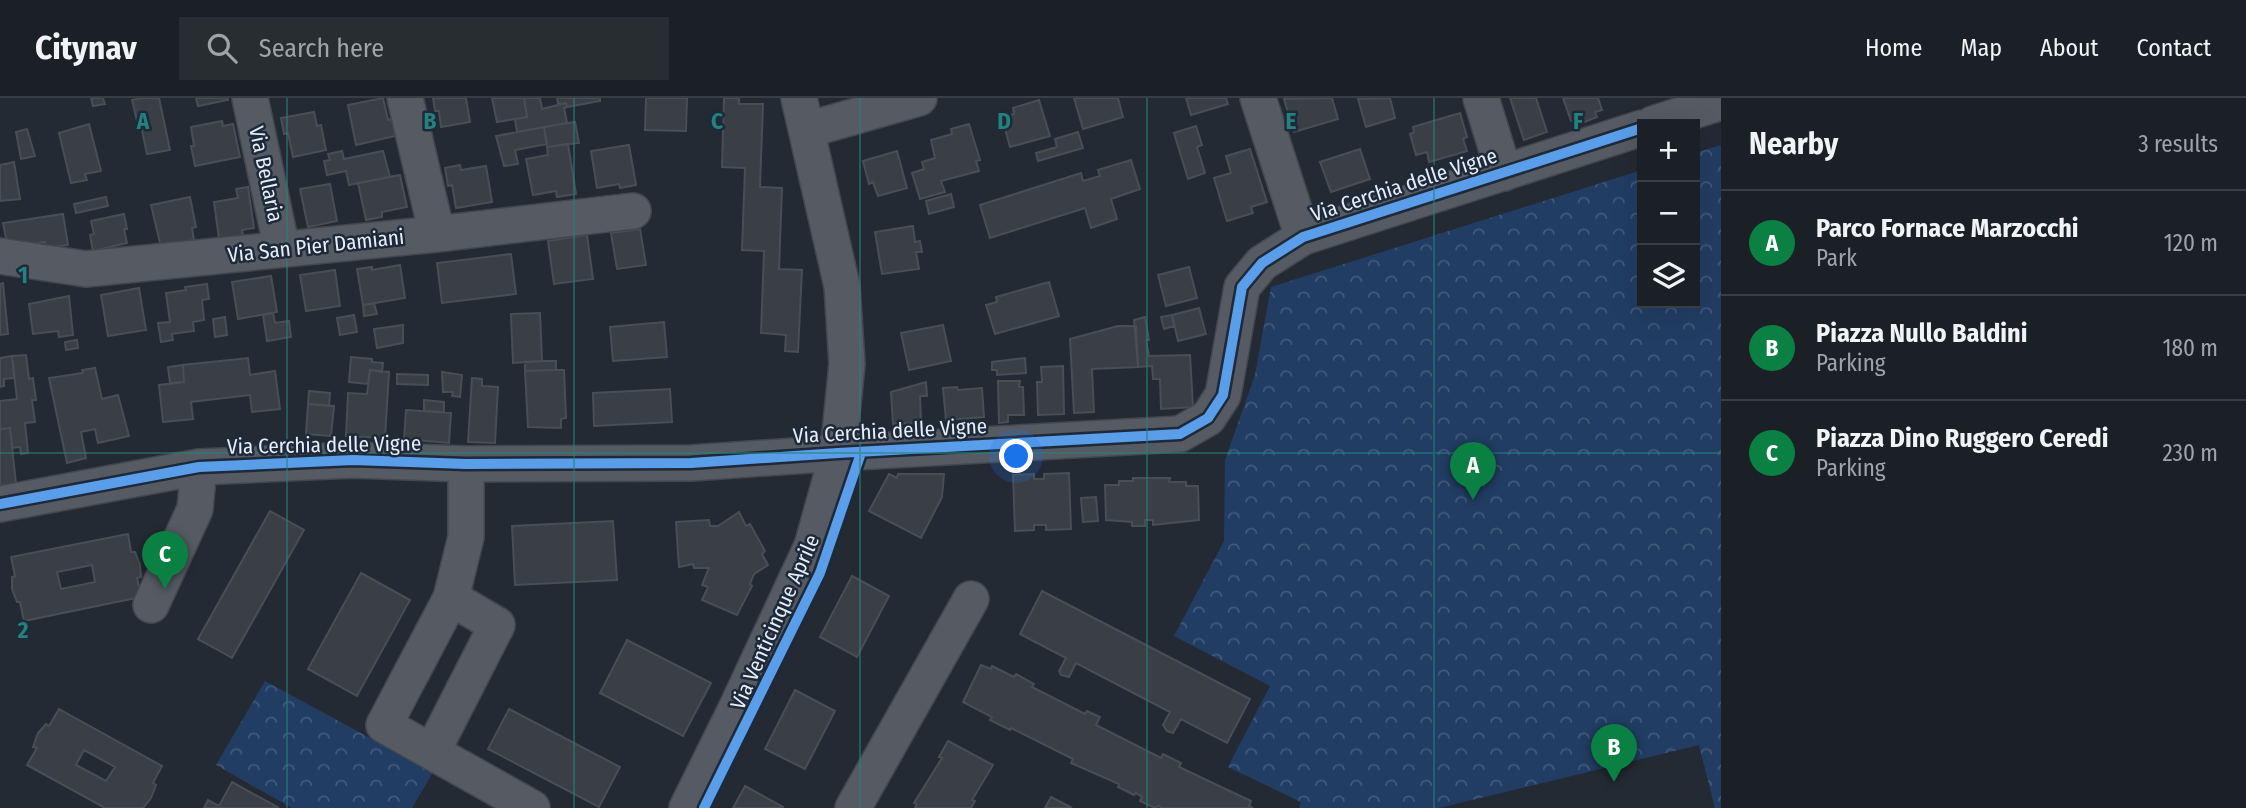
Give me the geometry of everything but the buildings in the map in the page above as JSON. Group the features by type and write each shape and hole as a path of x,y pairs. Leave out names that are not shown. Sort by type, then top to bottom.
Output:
{"street":[{"name":"Via Bellaria","path":"250,98 282,249"},
{"path":"405,98 437,234"},
{"path":"803,114 919,98"},
{"path":"1258,98 1303,237"},
{"path":"1481,98 1504,173"},
{"path":"1668,119 1721,102"},
{"name":"Via Venticinque Aprile","path":"687,808 812,546 838,453 847,364 842,286 803,114"},
{"name":"Via Cerchia delle Vigne","path":"0,504 199,467 352,460 466,464 691,463 1180,435 1208,418 1223,395 1242,287 1262,263 1303,237 1637,130"},
{"name":"Via San Pier Damiani","path":"0,256 86,269 437,234 633,211"},
{"path":"466,464 466,537 451,598 384,725 532,808"},
{"path":"151,605 195,509 199,467"},
{"path":"432,752 497,625 451,598"},
{"path":"853,808 971,599"}],"green space":[{"path":"1721,145 1721,808 1715,808 1699,745 1439,808 1299,808 1301,802 1228,767 1270,686 1174,636 1224,541 1225,460 1255,375 1271,287 1637,172 1637,308 1700,308 1700,151"},
{"path":"265,681 433,772 412,808 292,808 216,765"}],"cycle path":[{"path":"0,504 199,467 353,460 466,464 691,463 1180,434 1208,418 1223,395 1242,287 1262,263 1303,237 1637,130"},
{"path":"704,808 820,573 861,453"}],"place":[{"name":"Parco Fornace Marzocchi","path":"1473,500"},
{"name":"Piazza Dino Ruggero Ceredi","path":"165,589"},
{"name":"Piazza Nullo Baldini","path":"1614,782"}]}
